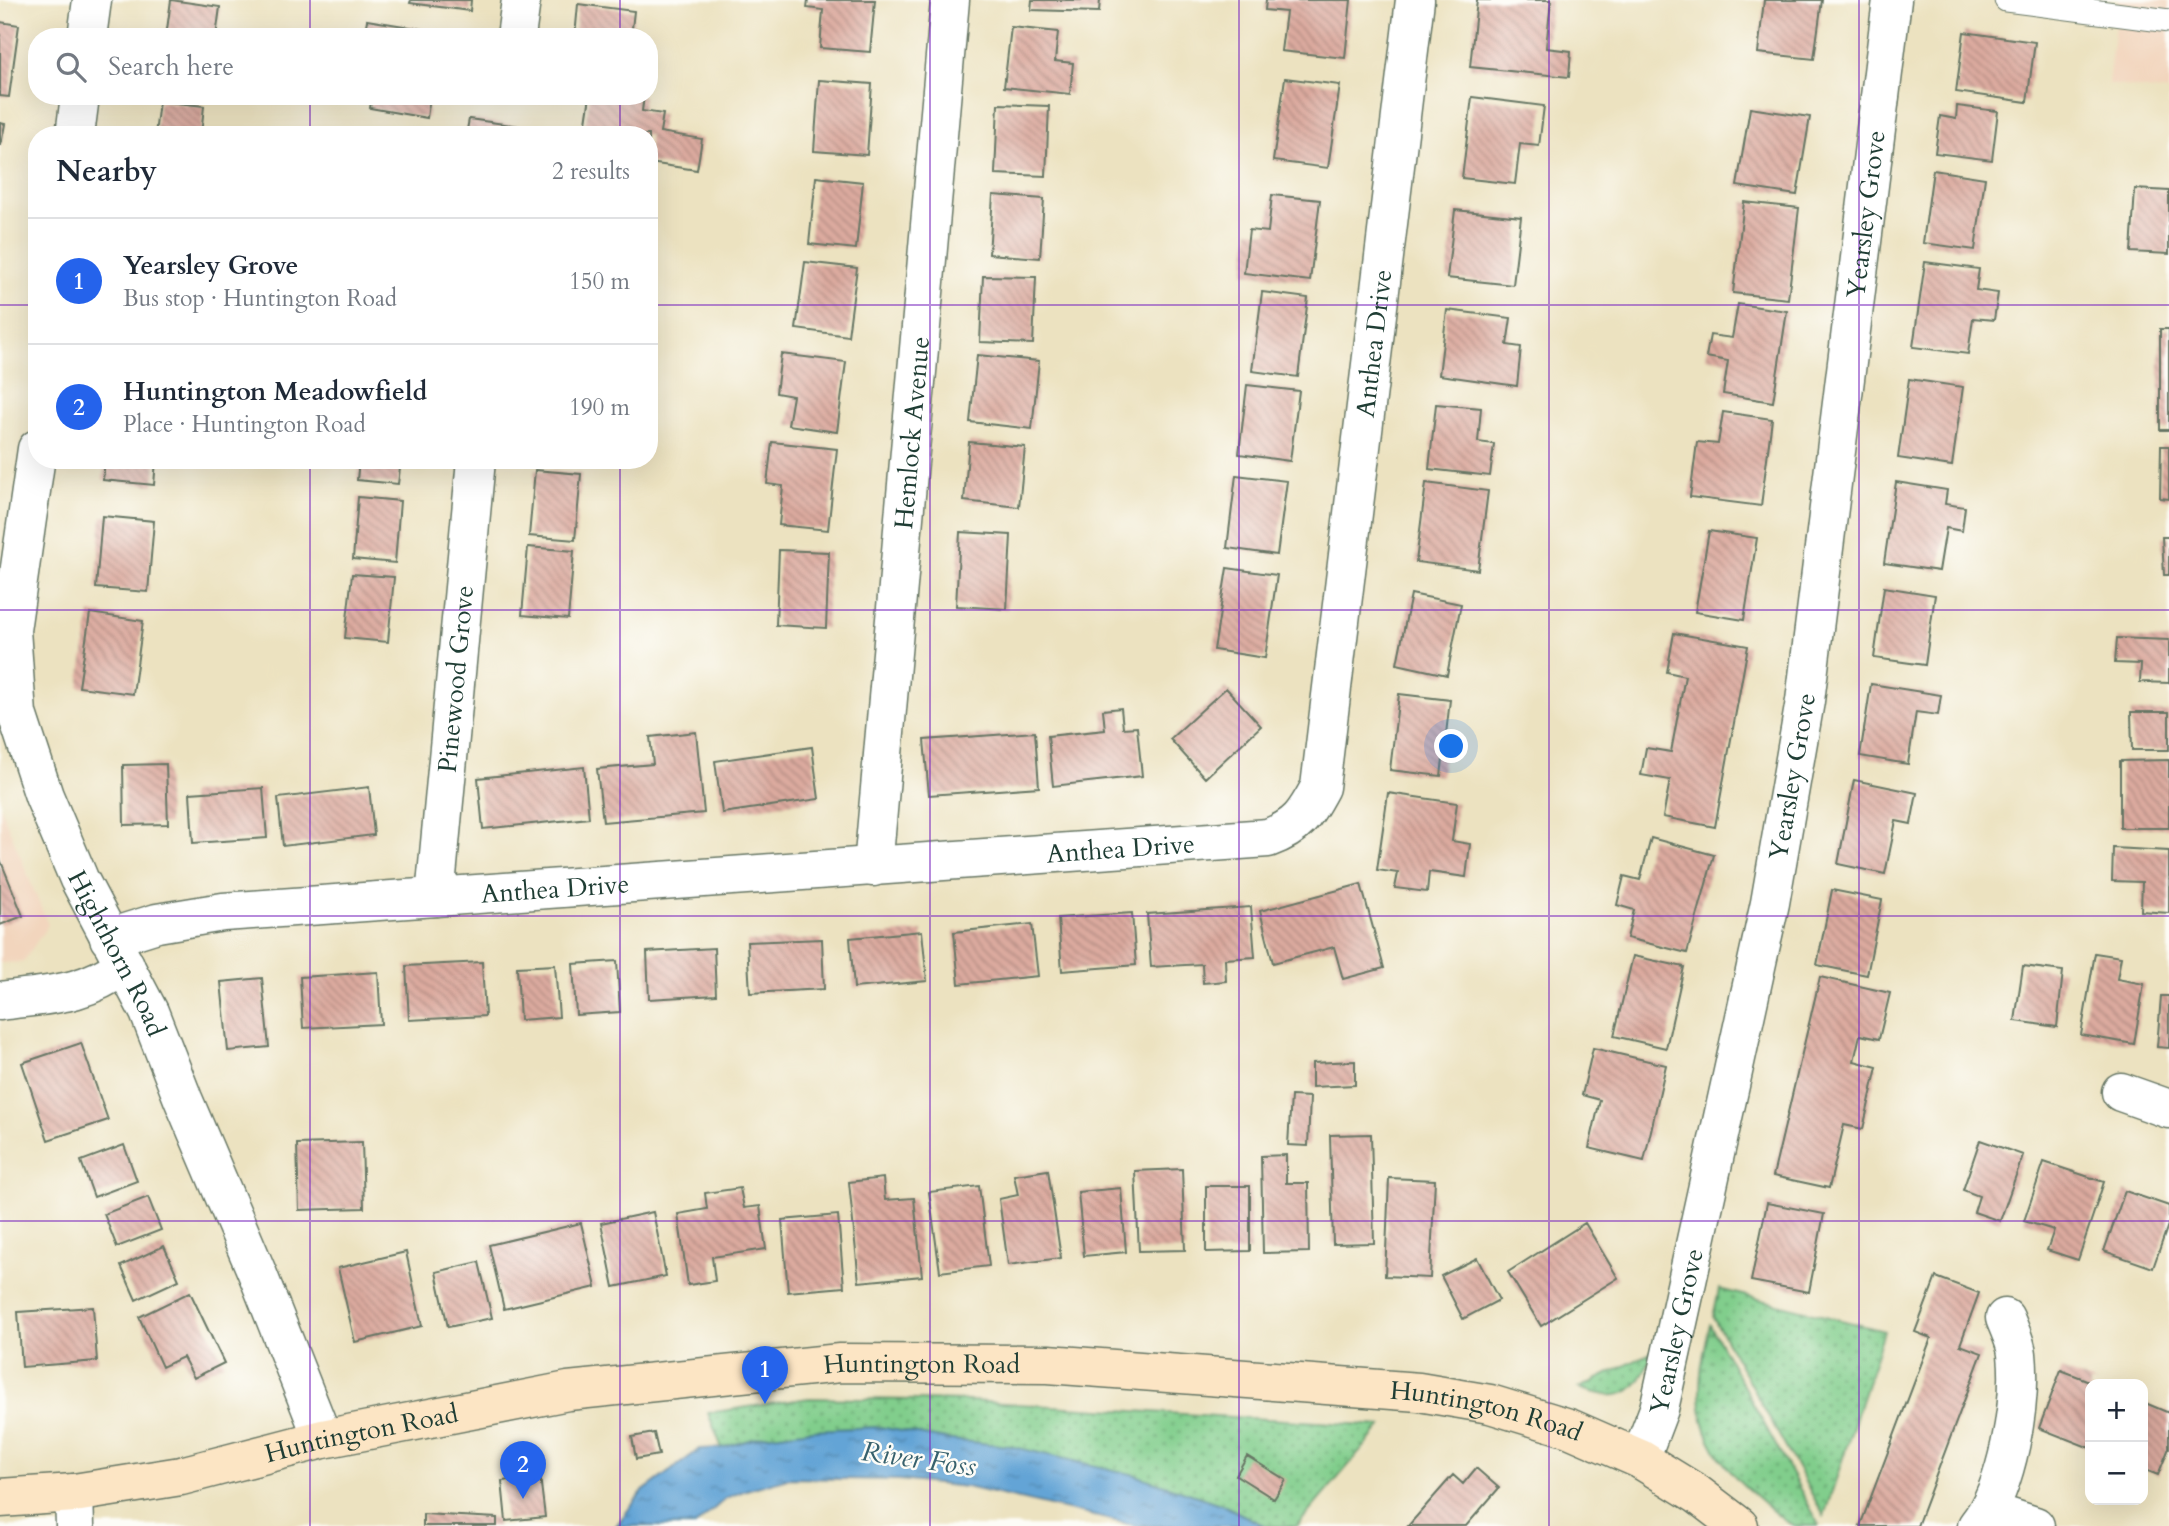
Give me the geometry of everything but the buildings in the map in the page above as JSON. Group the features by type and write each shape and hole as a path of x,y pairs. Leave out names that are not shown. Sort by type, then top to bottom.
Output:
{"street":[{"path":"88,28 92,0"},
{"path":"517,28 521,0"},
{"name":"Hemlock Avenue","path":"873,867 950,0"},
{"name":"Anthea Drive","path":"0,1001 77,991 104,979 117,951 157,923 223,912 1268,838 1287,831 1304,816 1320,787 1415,0"},
{"name":"Yearsley Grove","path":"1640,1459 1659,1409 1770,903 1782,836 1805,701 1892,0"},
{"path":"76,126 79,105"},
{"name":"Highthorn Road","path":"34,469 11,630 17,714 44,796 79,879 149,1012 323,1439"},
{"name":"Pinewood Grove","path":"435,897 475,469"},
{"path":"2120,1092 2169,1109"},
{"path":"2005,1318 2017,1352 2017,1407 2007,1455 1983,1518 2035,1526"},
{"name":"Huntington Road","path":"0,1498 75,1510 181,1476 323,1439 568,1391 840,1363 1048,1364 1419,1392 1490,1404 1569,1428 1640,1459 1697,1494 1739,1526"}],"lane":[{"path":"2006,0 2169,21"}],"shaded area":[{"path":"2118,0 2169,0 2169,92 2108,84"},
{"path":"0,806 48,925 23,962 0,963"}],"green space":[{"path":"1719,1289 1884,1331 1824,1516 1713,1317"},
{"path":"1710,1325 1818,1526 1797,1526 1776,1514 1737,1479 1721,1460 1710,1440 1700,1399 1704,1352"},
{"path":"1653,1352 1641,1378 1626,1392 1607,1395 1579,1388"},
{"path":"809,1398 970,1401 1382,1426 1297,1526 1265,1526 1223,1505 1135,1475 1009,1446 951,1440 879,1427 812,1430 764,1436 722,1448 708,1413"}],"water":[{"name":"River Foss","path":"879,1427 951,1440 1009,1446 1135,1475 1223,1505 1265,1526 1138,1526 966,1487 899,1480 788,1478 726,1498 695,1526 616,1526 642,1492 700,1449 722,1448 764,1436 812,1430"}],"place":[{"name":"Yearsley Grove","path":"765,1404"},
{"name":"Huntington Meadowfield","path":"523,1499"}]}
